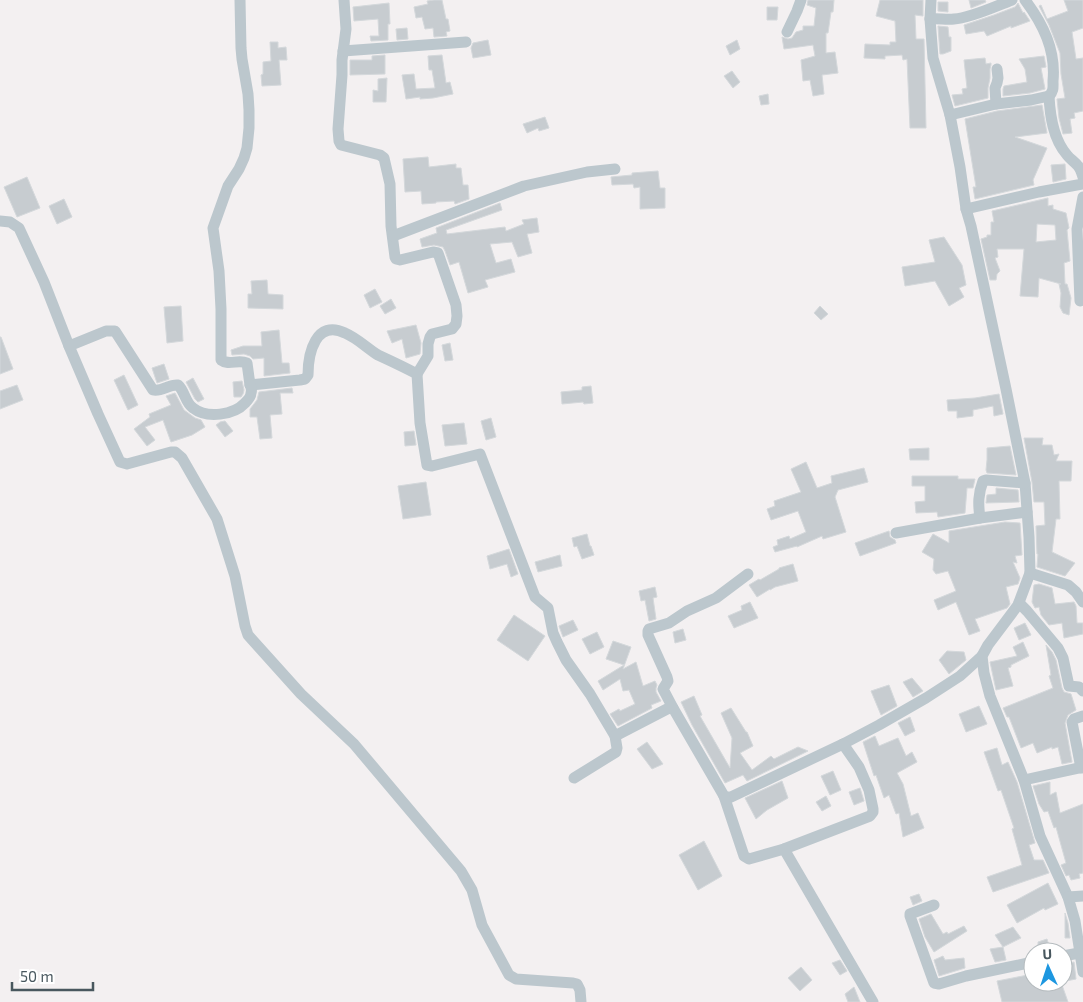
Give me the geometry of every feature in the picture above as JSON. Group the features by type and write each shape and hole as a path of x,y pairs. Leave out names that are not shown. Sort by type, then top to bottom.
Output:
{"street":[{"path":"70,346 106,331 114,331 153,390 160,391 171,385 178,385 190,406 199,412 223,413 238,408 250,398 247,363 241,361 226,363 221,360 219,271 213,228 228,186 239,169 247,148 249,110 242,59 240,0"},
{"path":"344,0 346,29 338,129 339,141 341,145 375,153 384,158 390,184 392,236 395,257 398,260 433,252 438,253 457,311 456,324 452,328 432,334 430,337 428,356 417,374 420,424 426,463 432,466 480,454 535,597 548,608 553,633 566,660 590,694 615,736 616,752 574,778"},
{"path":"787,32 801,0"},
{"path":"724,796 731,797 844,744 960,676 982,656 1019,603 1030,574 1025,483 966,209 950,115 933,58 930,19 931,0"},
{"path":"930,19 959,18 1012,0"},
{"path":"950,115 1052,94 1055,74 1051,48 1038,18 1025,0"},
{"path":"343,51 466,42"},
{"path":"996,104 994,88 998,83 997,69"},
{"path":"1049,96 1053,125 1058,142 1066,155 1079,167 1083,177"},
{"path":"392,236 524,186 587,172 615,169"},
{"path":"966,209 1083,184"},
{"path":"1080,301 1080,229 1083,197"},
{"path":"0,220 10,222 19,228 44,282 98,414 120,462 126,464 171,452 175,452 182,458 217,519 235,576 248,636 301,694 354,744 461,871 472,890 482,925 509,975 516,979 576,984 579,987 580,1002"},
{"path":"250,385 305,379 308,375 308,363 316,338 331,329 347,333 377,354 417,374"},
{"path":"980,518 978,498 983,481 1025,483"},
{"path":"896,533 980,518 1027,512"},
{"path":"748,574 720,596 687,611 669,623 648,630 648,635 667,677 668,681 664,689 724,796 746,858 752,859 784,850 872,814 873,809 868,786 859,767 844,744"},
{"path":"1030,574 1068,585 1083,602"},
{"path":"1019,603 1058,648 1063,658 1069,686 1079,687 1083,691"},
{"path":"982,656 990,696 1024,780 1040,836 1068,897 1075,921 1083,972"},
{"path":"615,736 669,708 673,708"},
{"path":"1024,780 1082,768 1072,722 1074,719 1083,716"},
{"path":"784,850 873,1002"},
{"path":"1068,897 1083,896"},
{"path":"934,905 910,916 934,983 939,984 966,976 1023,964"},
{"path":"1073,954 1079,953"}],"building":[{"path":"442,0 450,31 446,32 447,36 434,37 433,28 425,29 422,17 416,18 414,7 428,4 427,1"},
{"path":"808,0 834,0 828,33 826,33 826,53 835,52 838,73 822,75 824,94 813,96 810,80 803,81 801,60 815,56 813,45 784,49 782,37 792,38 796,32 803,30 803,26 814,26 816,8 807,5"},
{"path":"880,0 923,0 923,16 915,15 916,39 924,39 926,128 910,128 907,59 903,60 902,55 885,56 885,59 864,58 865,44 890,45 890,42 896,42 895,21 876,16"},
{"path":"969,0 985,0 986,2 971,8"},
{"path":"1064,0 1083,0 1083,28 1072,32 1076,59 1083,58 1083,111 1074,113 1075,118 1070,119 1072,133 1063,134 1057,99 1065,98 1060,53 1039,6 1041,5 1047,19 1068,11"},
{"path":"938,2 948,2 948,12 938,11"},
{"path":"389,3 390,24 388,24 388,40 371,41 370,36 379,36 378,19 354,21 353,7"},
{"path":"1018,3 1030,21 1011,28 1011,26 987,36 984,31 966,34 964,25 1015,7"},
{"path":"767,7 778,7 777,20 767,20"},
{"path":"938,26 948,27 949,37 951,37 951,51 943,54 940,54"},
{"path":"407,28 408,39 397,40 396,29"},
{"path":"488,40 491,55 473,58 471,48 473,43"},
{"path":"737,40 740,49 730,55 726,46"},
{"path":"270,42 278,42 278,48 286,47 287,60 279,60 281,85 262,86 263,62 271,61"},
{"path":"385,55 385,74 350,75 350,60 372,60 372,56"},
{"path":"442,55 446,83 450,82 453,94 433,98 406,99 402,75 414,74 416,89 435,88 432,70 429,70 428,56"},
{"path":"1044,56 1046,67 1041,68 1045,89 1003,96 1004,86 1027,82 1025,69 1019,59"},
{"path":"985,58 986,64 991,63 988,98 955,106 952,95 963,94 962,89 967,88 964,60"},
{"path":"732,71 740,82 733,88 724,76"},
{"path":"387,78 386,102 373,102 373,90 378,91 378,79"},
{"path":"768,94 769,104 761,105 759,96"},
{"path":"1042,105 1047,133 1015,137 1047,148 1033,180 1034,185 975,199 973,187 976,187 965,119 997,111"},
{"path":"545,117 549,128 539,131 538,128 527,133 523,124"},
{"path":"428,157 429,167 456,164 456,168 461,168 463,185 468,185 469,199 455,204 454,201 422,204 421,191 405,192 403,159"},
{"path":"1065,164 1066,179 1053,182 1051,165"},
{"path":"658,171 660,188 665,188 665,208 640,209 640,187 634,188 633,184 612,185 611,177"},
{"path":"27,177 40,208 17,217 4,187"},
{"path":"1048,198 1048,206 1053,205 1053,209 1066,213 1069,228 1067,230 1070,261 1064,263 1065,284 1067,284 1071,298 1069,315 1063,313 1060,307 1061,293 1059,284 1061,284 1039,278 1038,297 1020,296 1024,249 997,249 998,257 995,258 1000,271 997,274 996,280 990,280 981,239 991,235 991,222 994,222 992,211","holes":["1037,224 1055,225 1056,240 1036,242"]},
{"path":"64,199 72,217 57,224 49,206"},
{"path":"500,203 502,210 446,230 447,234 505,227 506,231 524,224 522,220 537,218 539,232 527,234 532,253 518,257 512,242 490,244 496,263 511,259 515,272 485,280 488,287 468,293 459,262 450,265 443,247 434,245 422,247 420,239 437,233 436,228"},
{"path":"944,237 962,265 966,285 959,288 964,297 949,306 935,281 905,286 902,267 935,262 929,240"},
{"path":"267,280 268,294 283,295 283,309 248,308 248,294 252,294 251,281"},
{"path":"375,289 382,302 370,308 364,295"},
{"path":"391,299 396,308 385,314 380,306"},
{"path":"181,306 183,341 167,343 164,307"},
{"path":"820,306 828,314 821,320 814,313"},
{"path":"416,325 421,343 420,354 406,358 402,339 392,343 387,331"},
{"path":"279,330 282,363 289,363 290,373 264,376 264,358 253,359 244,354 232,355 231,350 243,346 262,346 261,332"},
{"path":"0,337 13,369 0,374"},
{"path":"450,343 453,360 445,361 442,345"},
{"path":"164,364 169,379 157,383 152,368"},
{"path":"124,375 138,405 128,410 114,380"},
{"path":"193,378 204,399 198,402 186,382"},
{"path":"242,381 243,394 241,397 234,397 233,382"},
{"path":"17,385 23,400 0,409 0,391"},
{"path":"591,386 593,403 562,404 561,392 582,390 582,387"},
{"path":"292,388 293,393 280,393 282,414 270,415 272,438 260,439 257,417 250,417 250,409 257,400 259,392"},
{"path":"175,393 184,410 201,420 205,427 192,435 171,442 163,420 145,427 155,440 147,446 134,429 150,417 149,414 171,405 166,396"},
{"path":"999,394 1003,414 994,416 993,406 973,410 973,416 957,418 957,411 948,411 947,400"},
{"path":"491,418 496,437 486,440 481,421"},
{"path":"225,421 233,431 225,437 216,425"},
{"path":"464,423 467,444 445,446 442,425"},
{"path":"414,431 416,445 405,446 404,432"},
{"path":"1024,438 1043,438 1042,445 1052,445 1054,455 1059,454 1056,461 1072,461 1071,481 1059,481 1060,519 1056,519 1052,552 1075,563 1065,576 1037,567 1036,526 1045,525 1044,502 1034,502"},
{"path":"1010,446 1016,475 987,473 987,448"},
{"path":"929,448 929,460 910,460 909,449"},
{"path":"806,462 817,488 832,483 831,476 864,468 868,482 838,490 835,497 846,532 823,539 822,536 797,547 775,552 773,547 778,545 777,540 789,536 790,539 806,532 798,511 771,520 767,509 775,506 774,501 801,492 791,469"},
{"path":"912,476 958,476 958,479 975,479 973,488 967,488 965,513 938,517 937,512 916,513 915,502 925,501 925,486 912,486"},
{"path":"426,482 431,515 403,519 398,486"},
{"path":"996,488 1018,490 1019,502 986,503 987,495 996,494"},
{"path":"1005,522 1020,523 1022,555 1015,556 1017,563 1013,562 1020,578 1018,584 1006,587 1010,604 1007,608 975,619 980,631 969,635 956,602 938,610 934,600 956,591 948,571 936,574 933,570 934,559 922,552 933,534 949,543 949,531"},
{"path":"889,531 890,537 896,543 860,556 855,543"},
{"path":"587,534 594,555 582,559 577,546 574,547 572,538"},
{"path":"509,549 518,574 511,577 507,564 490,569 487,556"},
{"path":"560,555 562,566 538,572 535,562"},
{"path":"793,564 798,581 775,587 757,597 749,585 779,568"},
{"path":"1039,584 1052,588 1055,604 1074,602 1077,623 1083,623 1083,634 1064,638 1062,623 1049,625 1041,615 1039,607 1035,608 1032,602 1034,585"},
{"path":"655,587 657,597 653,598 656,619 649,621 645,600 641,601 639,591"},
{"path":"750,602 758,618 734,628 728,616 742,610 741,606"},
{"path":"514,615 545,636 528,661 497,640"},
{"path":"573,620 578,630 563,637 559,626"},
{"path":"1025,623 1031,635 1019,640 1014,628"},
{"path":"683,629 686,640 675,643 673,632"},
{"path":"597,632 604,647 590,654 582,639"},
{"path":"613,641 631,647 623,669 636,662 643,686 655,681 657,685 656,692 661,701 651,705 652,708 618,726 610,714 635,704 629,690 623,691 620,679 603,690 598,681 624,665 606,659"},
{"path":"1023,642 1029,656 1008,668 1013,686 996,690 990,662 1017,656 1013,647"},
{"path":"1046,645 1056,660 1062,688 1064,692 1071,694 1076,710 1068,715 1065,723 1072,762 1062,764 1058,747 1052,749 1052,747 1037,753 1033,743 1021,748 1009,717 1007,717 1003,708 1053,688 1049,676 1051,675"},
{"path":"947,651 964,652 966,660 949,674 939,660"},
{"path":"912,678 923,691 913,697 903,682"},
{"path":"889,685 897,706 881,715 871,691"},
{"path":"694,696 702,715 700,716 730,768 732,738 721,713 731,708 747,732 753,746 740,753 752,770 771,756 774,759 798,747 808,751 747,781 743,775 725,783 681,702"},
{"path":"979,706 987,724 966,732 959,714"},
{"path":"910,717 915,731 905,736 898,723"},
{"path":"875,736 879,746 898,738 906,756 912,752 917,762 897,773 903,784 911,816 918,813 924,828 903,837 899,813 896,814 889,795 884,798 876,775 874,776 863,742"},
{"path":"647,742 663,764 652,769 637,749"},
{"path":"997,748 1002,765 1008,762 1017,782 1035,843 1029,845 1034,860 1043,860 1049,873 993,892 987,877 1022,865 1012,829 1014,828 1001,790 998,791 984,752"},
{"path":"833,771 841,790 830,795 821,776"},
{"path":"782,781 788,798 756,819 745,798"},
{"path":"1050,782 1050,795 1056,792 1060,813 1083,804 1083,873 1079,874 1080,878 1071,880 1069,875 1066,876 1061,865 1066,863 1056,827 1054,828 1048,811 1044,812 1039,804 1033,786"},
{"path":"860,788 864,801 854,805 849,792"},
{"path":"826,796 831,806 822,811 816,802"},
{"path":"704,841 722,876 698,890 679,855"},
{"path":"1048,883 1058,904 1045,910 1044,908 1017,923 1007,905"},
{"path":"919,894 922,901 913,905 910,897"},
{"path":"1065,913 1068,923 1070,938 1065,938"},
{"path":"931,914 943,934 947,932 948,934 964,926 967,931 934,952 925,937 919,919"},
{"path":"1013,927 1021,938 1003,947 995,935"},
{"path":"1003,947 1006,960 995,962 990,949"},
{"path":"943,956 945,960 964,958 965,968 939,976 934,960"},
{"path":"840,960 847,971 840,975 832,963"},
{"path":"1073,962 1076,979 1073,980"},
{"path":"801,967 812,980 800,991 788,978"},
{"path":"1023,976 1023,992 1064,992 1068,1002 1002,1002 997,981"},
{"path":"854,987 860,1002 848,1002 845,994"}]}
